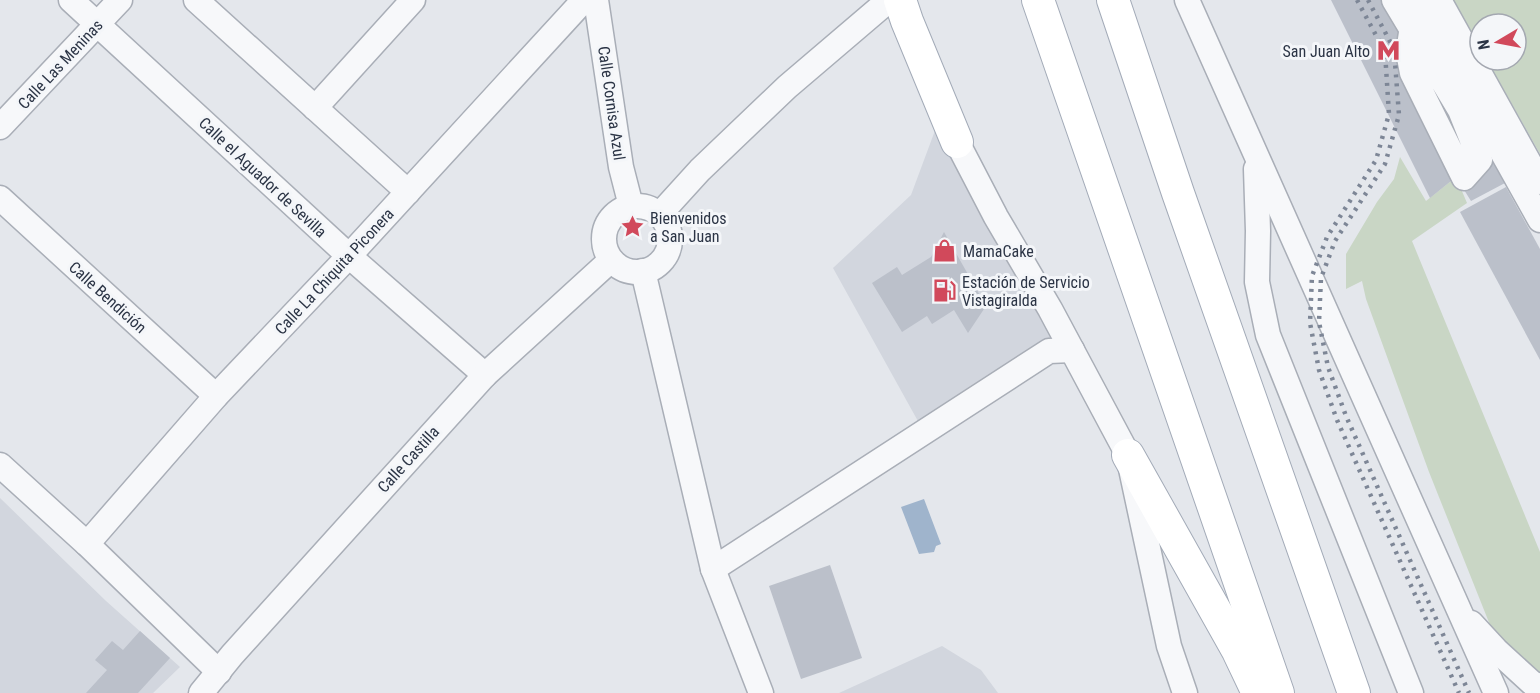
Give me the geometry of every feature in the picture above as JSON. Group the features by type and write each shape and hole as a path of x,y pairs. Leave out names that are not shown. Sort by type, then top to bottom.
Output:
{"main road":[{"path":"900,0 957,142"},
{"path":"1038,0 1278,693"},
{"path":"1113,0 1178,193 1354,693"},
{"path":"1128,455 1238,651 1258,693"}],"street":[{"name":"Calle el Aguador de Sevilla","path":"71,0 349,256 484,375"},
{"name":"Calle Las Meninas","path":"0,128 120,0"},
{"path":"196,0 408,192"},
{"path":"315,108 413,0"},
{"name":"Calle La Chiquita Piconera","path":"87,544 216,396 349,256 584,0"},
{"name":"Calle Cornisa Azul","path":"596,0 621,167 631,206"},
{"path":"660,214 700,170 787,87 889,0"},
{"path":"1187,0 1496,693"},
{"path":"1394,0 1460,110 1480,160 1464,178 1412,73 1408,52 1414,7 1415,0"},
{"path":"1415,0 1540,220"},
{"path":"1439,0 1540,180"},
{"path":"957,142 1128,455 1169,646 1185,693"},
{"path":"1255,156 1258,231 1257,282 1268,336 1411,693"},
{"name":"Calle Bendición","path":"0,198 216,396"},
{"path":"631,206 642,206 660,214 666,223 670,243 661,262 643,272 626,270 611,260 606,252 604,235 607,224 613,216 621,209 631,206"},
{"name":"Calle Castilla","path":"201,693 232,655 484,375 611,260"},
{"path":"643,272 713,569 761,693"},
{"path":"817,502 847,470 933,406 1044,339 1051,325 1050,309"},
{"path":"713,569 1048,351 1072,350"},
{"path":"0,465 87,544 219,672"},
{"path":"1458,609 1503,656 1533,683 1540,686"}],"shaded area":[{"path":"943,109 1066,339 924,432 833,268 911,195"},
{"path":"0,498 106,601 180,667 153,693 0,693"},
{"path":"942,646 981,670 998,693 839,693"}],"green space":[{"path":"1453,0 1540,0 1540,154 1494,72 1528,72 1528,12 1468,12 1468,26"},
{"path":"1400,157 1426,201 1456,177 1467,203 1412,241 1540,552 1540,679 1494,635 1429,472 1366,299 1362,281 1346,289 1346,254 1377,202 1394,179"}],"water":[{"path":"924,499 941,544 936,546 934,552 919,554 901,507"}],"building":[{"path":"1331,0 1410,0 1505,183 1471,201 1456,177 1430,198"},
{"path":"1506,187 1540,249 1540,360 1460,212"},
{"name":"Estación de Servicio Vistagiralda","path":"944,232 986,306 968,333 954,310 932,324 927,316 902,332 872,283 897,267 902,275 931,257"},
{"path":"830,565 862,658 801,679 769,586"},
{"path":"140,631 170,658 138,693 86,693 107,670 95,660 112,641 123,650"}],"railway":[{"path":"1357,0 1385,52 1389,114 1376,160 1327,237 1312,276 1310,323 1319,370 1337,420 1459,693"},
{"path":"1368,0 1394,49 1399,115 1385,164 1335,241 1321,278 1319,322 1328,367 1346,416 1469,693"}],"place":[{"name":"San Juan Alto","path":"1388,51"},
{"name":"Bienvenidos a San Juan","path":"632,227"},
{"name":"MamaCake","path":"945,251"},
{"name":"Estación de Servicio Vistagiralda","path":"944,291"}]}
